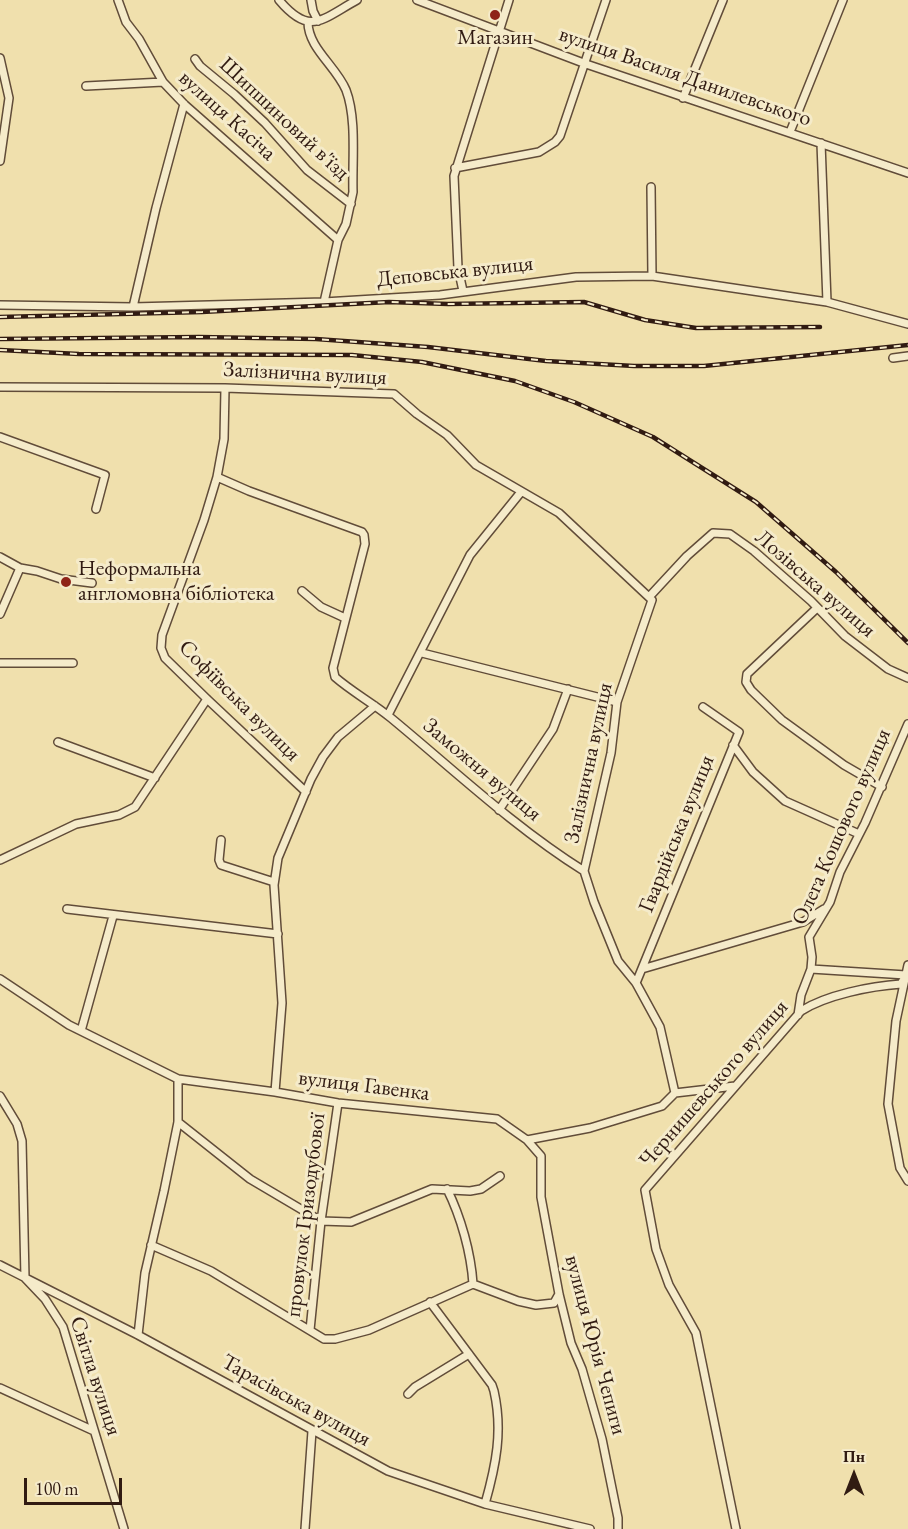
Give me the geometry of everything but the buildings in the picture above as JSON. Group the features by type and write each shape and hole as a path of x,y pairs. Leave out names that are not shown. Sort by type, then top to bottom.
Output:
{"street":[{"name":"вулиця Касіча","path":"118,0 126,22 139,39 163,82 184,104 338,240"},
{"path":"279,0 296,18 308,22 318,21 357,0"},
{"path":"311,0 318,21"},
{"name":"вулиця Василя Данилевського","path":"417,0 586,64 908,173"},
{"path":"463,291 458,268 455,168 509,0"},
{"path":"455,168 539,152 555,142 560,136 586,64 606,0"},
{"path":"683,98 723,0"},
{"path":"790,132 843,0"},
{"path":"308,22 309,34 342,82 352,117 353,192 338,240 324,302"},
{"path":"0,58 9,98 0,161"},
{"name":"Шипшиновий в'їзд","path":"195,59 265,123 307,170 351,204"},
{"path":"86,86 163,82"},
{"path":"0,96 9,98"},
{"path":"133,307 156,208 184,104"},
{"path":"821,143 827,302"},
{"path":"651,187 652,276"},
{"name":"Деповська вулиця","path":"0,305 133,307 324,302 440,295 576,277 652,276 827,302 908,324"},
{"path":"893,358 908,356"},
{"name":"Залізнична вулиця","path":"0,387 225,388 394,394 447,435 477,465 559,513 652,600 617,702 611,753 584,871"},
{"name":"Софіївська вулиця","path":"225,388 224,440 217,477 161,643 165,658 306,792"},
{"path":"0,437 105,475 96,509"},
{"path":"217,477 362,532 365,544 345,618 321,607 302,591"},
{"path":"388,715 422,653 470,555 521,492"},
{"name":"Лозівська вулиця","path":"649,597 687,556 713,533 730,534 754,551 811,601 853,642 888,669 908,678"},
{"path":"0,557 20,568 62,579 92,583"},
{"path":"0,614 20,568"},
{"path":"817,608 747,674 746,682 751,690 782,720 844,765 882,787"},
{"name":"Заможня вулиця","path":"345,618 333,668 338,680 388,715 499,810 554,852 584,871"},
{"path":"422,653 617,702"},
{"path":"0,663 73,663"},
{"path":"499,810 553,729 568,689"},
{"path":"0,860 76,824 125,813 135,807 207,699"},
{"path":"275,1092 282,1003 274,882 278,858 316,767 338,737 375,706"},
{"path":"703,707 739,732 733,745"},
{"name":"Олега Кошового вулиця","path":"798,1015 812,957 809,937 825,909 882,787 908,724"},
{"path":"58,742 155,778"},
{"name":"Гвардійська вулиця","path":"733,745 753,772 785,801 859,834"},
{"name":"Гвардійська вулиця","path":"636,982 733,745"},
{"path":"221,840 219,860 221,865 274,882"},
{"path":"584,871 618,961 636,982 660,1027 675,1093"},
{"path":"67,909 278,934"},
{"path":"642,969 803,922 825,909"},
{"path":"81,1031 113,916"},
{"path":"908,965 896,1021 888,1104 900,1168 908,1181"},
{"path":"810,969 906,975"},
{"name":"Чернишевського вулиця","path":"736,1529 696,1333 669,1284 656,1249 645,1190 798,1015 810,1005 862,989 901,984 906,975"},
{"name":"вулиця Гавенка","path":"0,979 81,1031 178,1078 338,1103 497,1119 527,1140"},
{"path":"138,1335 150,1245 165,1191 178,1122 178,1078"},
{"path":"527,1140 590,1128 662,1106 675,1093 735,1086"},
{"path":"0,1096 17,1124 22,1141 25,1278"},
{"name":"провулок Гризодубової","path":"310,1330 321,1221 338,1103"},
{"path":"178,1122 250,1179 321,1221 351,1222 432,1188 470,1191 481,1189 500,1176"},
{"name":"вулиця Юрія Чепиги","path":"527,1140 541,1156 541,1197 559,1294 571,1343 587,1386 602,1438 618,1518 618,1529"},
{"path":"447,1189 456,1208 471,1264 473,1284"},
{"path":"150,1245 211,1271 324,1339 369,1330 473,1284 497,1294 536,1305 554,1302 559,1294"},
{"name":"Тарасівська вулиця","path":"0,1265 138,1335 388,1471 485,1504 590,1529"},
{"name":"Світла вулиця","path":"25,1278 45,1299 63,1327 124,1529"},
{"path":"430,1302 492,1385 496,1403 498,1451 485,1504"},
{"path":"408,1394 415,1387 468,1354"},
{"path":"0,1388 94,1431"},
{"path":"305,1529 312,1431"}],"railway":[{"path":"0,317 202,312 389,302 448,304 584,302 645,320 696,328 820,327"},
{"path":"0,339 199,337 316,339 428,347 546,361 634,366 704,366 908,345"},
{"path":"0,350 79,354 352,355 422,362 515,381 574,402 653,437 756,502 836,572 908,643"}],"place":[{"name":"Магазин","path":"495,15"},
{"name":"Неформальна англомовна бібліотека","path":"66,582"}]}
